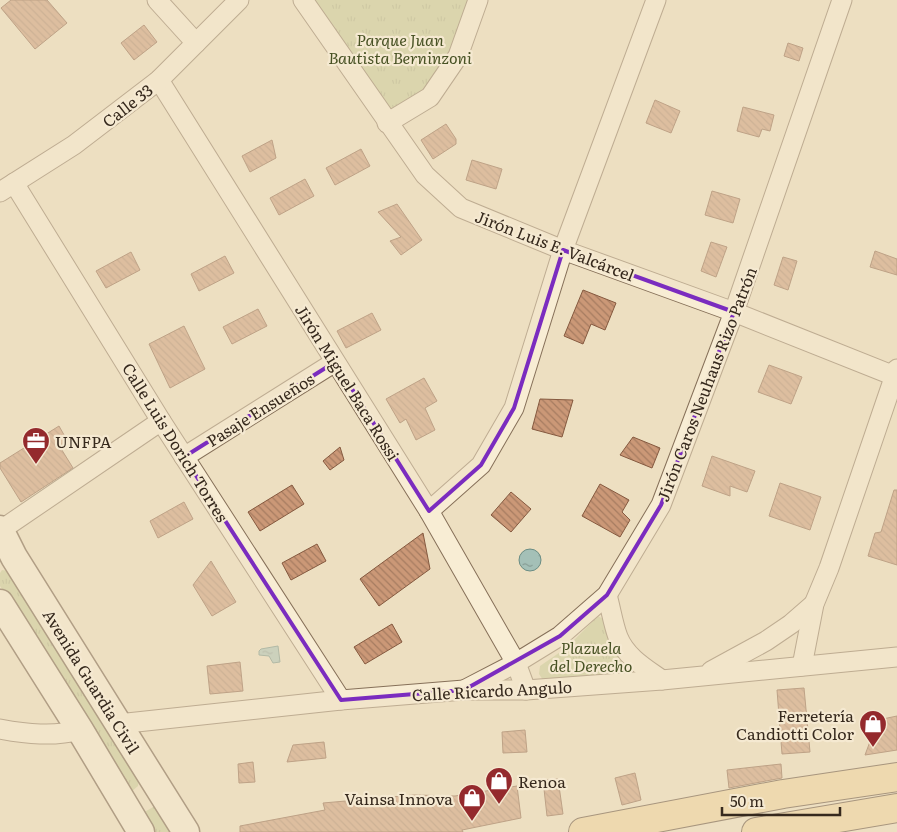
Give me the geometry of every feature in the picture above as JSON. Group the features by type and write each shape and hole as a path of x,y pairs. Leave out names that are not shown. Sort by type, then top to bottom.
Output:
{"main road":[{"name":"Avenida Guardia Civil","path":"0,530 7,557 118,724 186,832"},
{"path":"0,603 80,730 141,832"},
{"path":"118,794 133,803 144,799 150,785 146,768"},
{"path":"583,832 783,794 897,777"},
{"path":"756,832 788,829 897,808"}],"street":[{"path":"157,0 196,43"},
{"name":"Calle 33","path":"7,188 74,145 159,80 239,0"},
{"name":"Jirón Luis E. Valcárcel","path":"302,0 425,175 461,208 563,250 734,312 896,374"},
{"path":"387,123 430,97 458,56 478,0"},
{"path":"429,511 481,465 514,408 563,250 656,0"},
{"name":"Jirón Caros Neuhaus Rizo Patrón","path":"464,690 516,663 560,636 607,595 661,505 734,312 842,0"},
{"name":"Jirón Miguel Baca Rossi","path":"159,80 429,511 516,663 526,690"},
{"name":"Calle Luis Dorich Torres","path":"7,188 162,421 341,700"},
{"name":"Pasaje Ensueños","path":"184,457 335,362"},
{"path":"802,666 814,604 829,568 896,374"},
{"path":"0,530 162,421"},
{"path":"607,595 618,636 625,649 634,660 662,680"},
{"path":"700,676 766,641 791,624 814,604"},
{"name":"Calle Ricardo Angulo","path":"118,724 341,700 464,690 526,690 662,680 897,656"},
{"path":"0,729 37,734 63,734 80,730"},
{"path":"783,794 788,829"}],"highlighted area":[{"path":"563,250 734,312 661,505 607,595 560,636 464,690 341,700 184,457 335,362 429,511 481,465 514,408"}],"green space":[{"name":"Parque Juan Bautista Berninzoni","path":"307,0 472,0 452,54 426,94 388,116"},
{"path":"2,570 8,571 139,779 138,786 131,792 123,787 0,586 0,573"},
{"name":"Plazuela del Derecho","path":"598,616 605,620 614,649 621,661 631,670 630,674 543,680 539,674 540,666 566,648"},
{"path":"155,806 171,832 152,832 141,814"}],"water":[{"path":"530,549 538,552 541,560 538,568 530,571 522,568 519,560 522,552"},
{"path":"278,646 280,662 273,663 269,656 259,655 261,649"}],"building":[{"path":"11,0 47,0 67,23 35,49 1,8"},
{"path":"144,25 157,42 134,60 121,43"},
{"path":"788,43 803,48 799,61 784,56"},
{"path":"655,100 680,111 671,133 646,123"},
{"path":"743,107 774,115 770,131 762,129 759,137 737,131"},
{"path":"446,124 456,139 456,144 433,159 421,140"},
{"path":"272,140 276,158 250,172 242,156"},
{"path":"361,149 370,166 335,185 326,168"},
{"path":"472,160 502,169 496,189 466,180"},
{"path":"305,179 314,196 279,215 270,198"},
{"path":"712,191 740,199 733,223 705,215"},
{"path":"397,204 422,240 401,255 390,241 401,237 378,212"},
{"path":"711,242 727,247 716,277 701,271"},
{"path":"875,251 897,259 897,275 870,267"},
{"path":"131,252 140,270 106,288 96,271"},
{"path":"225,256 234,273 199,291 191,274"},
{"path":"783,257 797,261 788,290 774,285"},
{"path":"583,290 616,303 605,330 591,324 583,344 564,336"},
{"path":"258,309 267,326 232,344 223,327"},
{"path":"372,313 381,330 346,348 337,331"},
{"path":"184,326 205,369 170,388 149,344"},
{"path":"769,365 802,377 791,404 758,392"},
{"path":"424,378 437,401 425,408 435,430 416,440 406,419 400,423 386,399"},
{"path":"540,399 573,400 562,437 532,429"},
{"name":"UNFPA","path":"59,426 68,442 60,447 73,468 21,502 0,468 0,463"},
{"path":"633,437 660,448 652,468 620,455"},
{"path":"340,447 344,460 330,470 323,461"},
{"path":"712,456 755,471 747,492 730,486 730,496 702,486"},
{"path":"780,483 821,497 810,530 769,516"},
{"path":"600,484 629,500 622,512 630,520 620,537 582,516"},
{"path":"292,485 304,504 260,531 248,512"},
{"path":"894,490 897,490 897,565 868,556 875,533 881,532"},
{"path":"511,492 531,509 511,532 491,515"},
{"path":"184,502 193,519 158,538 150,521"},
{"path":"423,533 430,569 379,606 360,579"},
{"path":"317,544 326,561 291,580 282,563"},
{"path":"211,561 236,602 212,616 193,585"},
{"path":"392,624 402,642 365,664 354,647"},
{"path":"240,662 243,691 210,694 207,666"},
{"path":"804,688 810,752 782,754 777,690"},
{"path":"897,716 897,750 865,755 878,720"},
{"path":"525,730 527,752 503,753 502,732"},
{"path":"324,742 326,758 287,762 293,745"},
{"path":"253,762 255,782 239,783 238,764"},
{"path":"781,764 782,778 729,788 727,770"},
{"path":"635,773 641,800 622,805 615,778"},
{"path":"558,779 563,814 547,816 543,780"},
{"path":"517,786 521,818 462,830 463,832 240,832 240,826 325,810 323,803 414,795 455,796"}],"place":[{"name":"UNFPA","path":"36,465"},
{"name":"Ferretería Candiotti Color","path":"873,748"},
{"name":"Renoa","path":"499,805"},
{"name":"Vainsa Innova","path":"472,822"}]}
